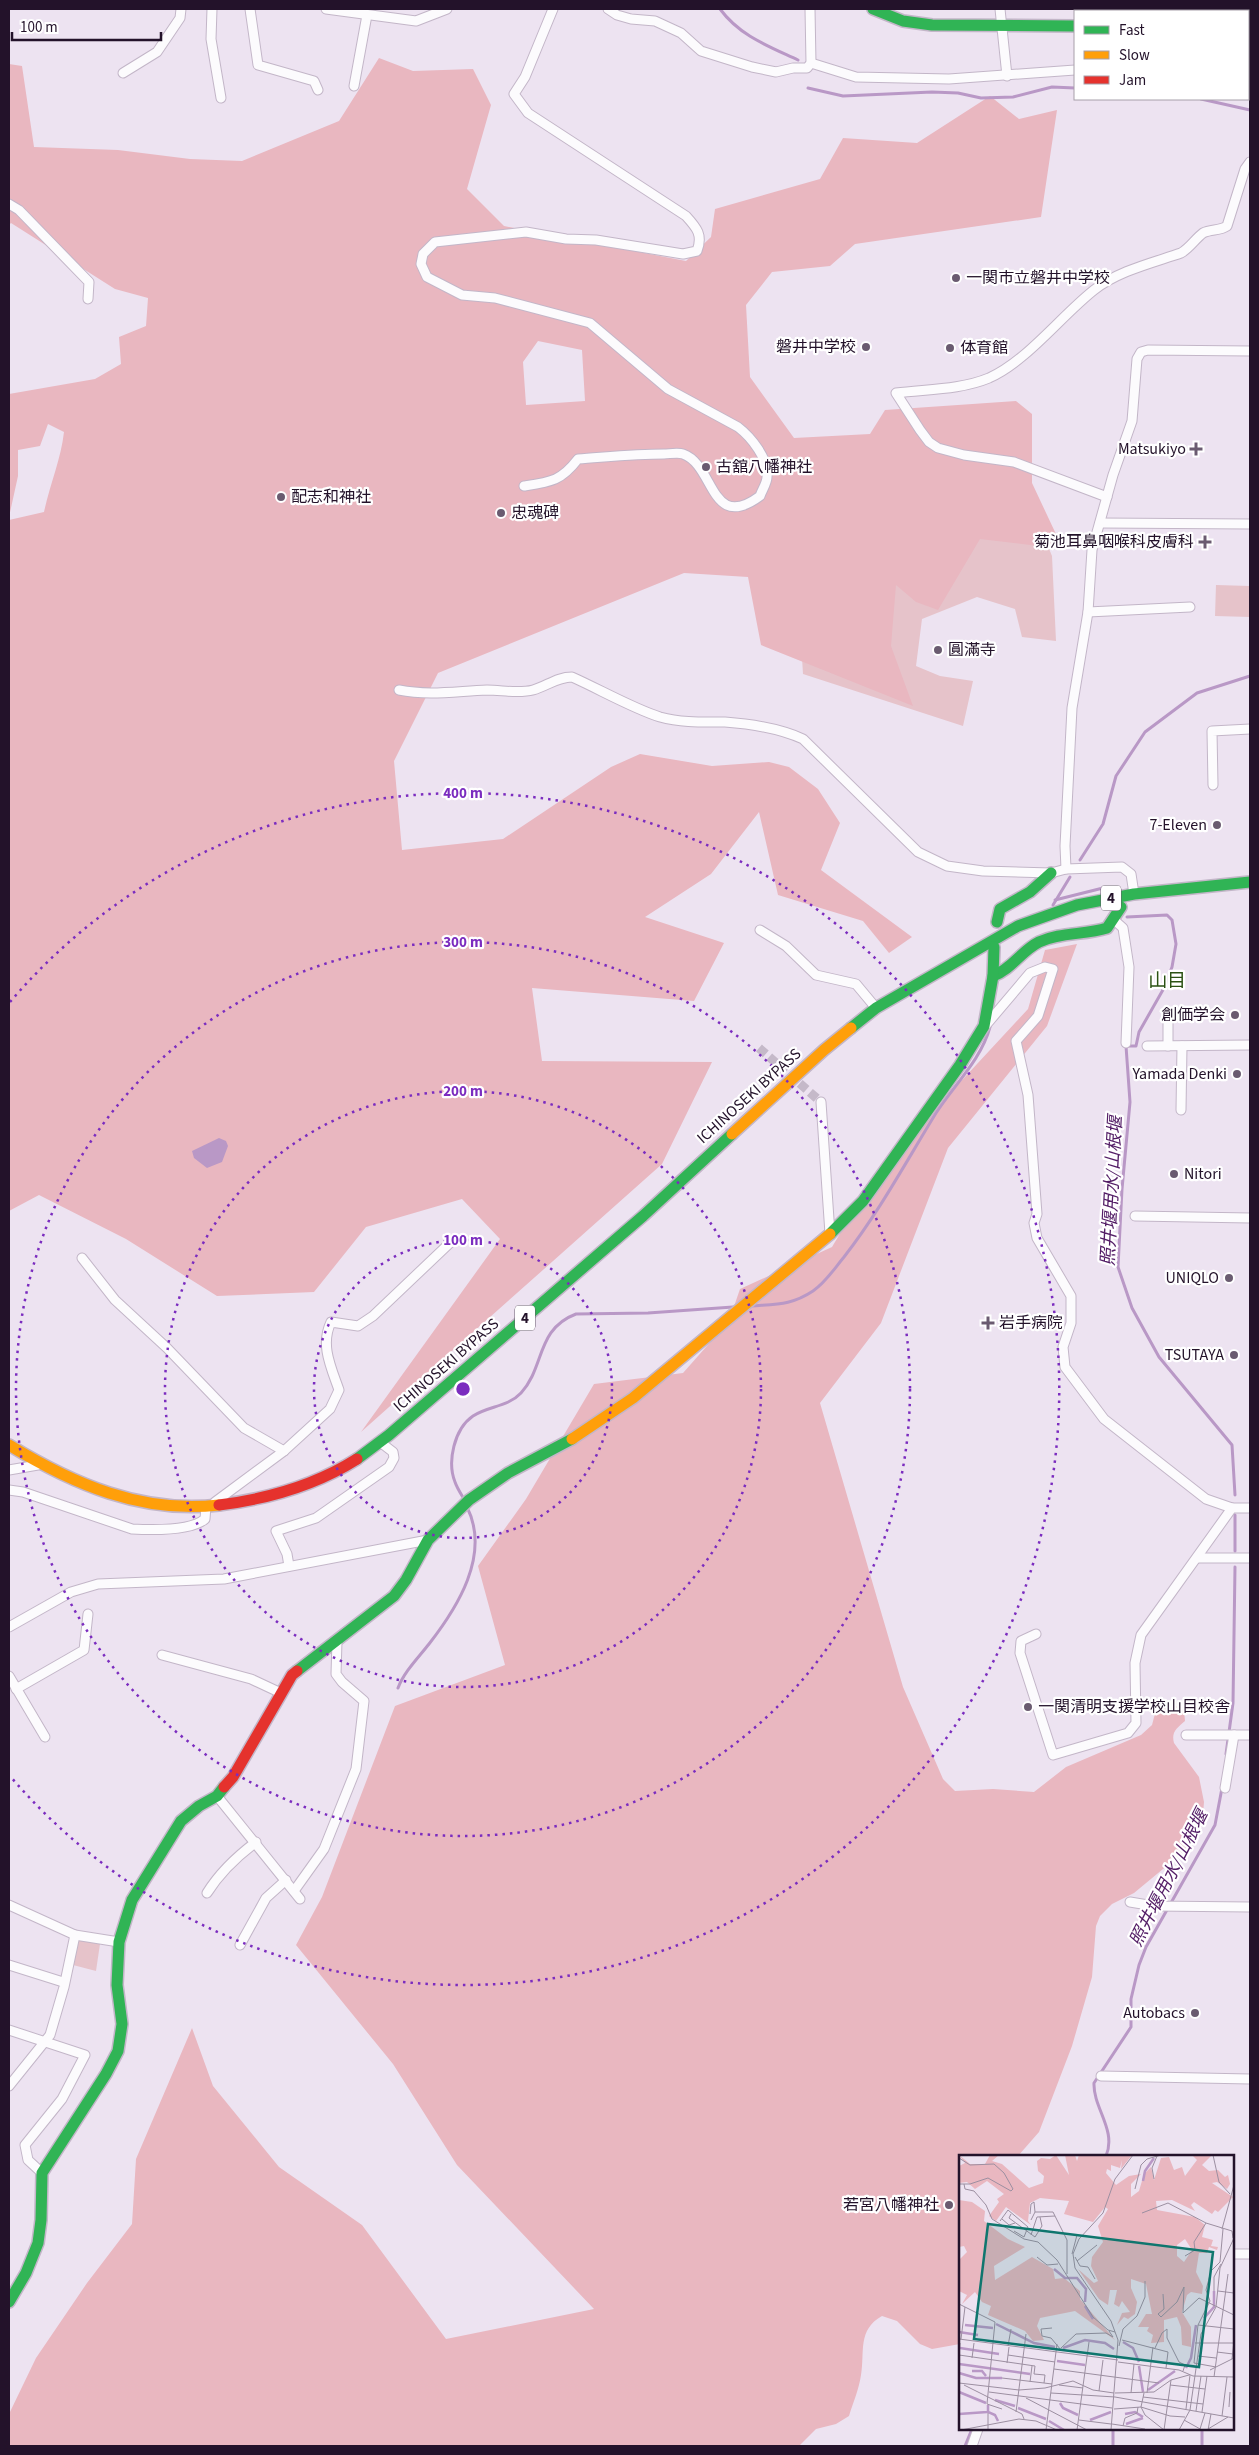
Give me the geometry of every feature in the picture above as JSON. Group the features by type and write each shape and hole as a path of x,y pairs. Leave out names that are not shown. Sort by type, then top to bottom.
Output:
{"main road":[{"path":"873,9 902,21 932,25 1074,26"},
{"path":"997,922 1000,909 1030,892 1051,873"},
{"name":"ICHINOSEKI BYPASS","path":"9,1445 42,1465 122,1498 166,1506 208,1506 266,1497 308,1484 352,1462 380,1442 643,1216 824,1050 876,1008 1018,926 1077,905 1134,894 1250,882"},
{"name":"ICHINOSEKI BYPASS","path":"980,947 1056,922 1120,907 1167,900 1250,894"},
{"path":"993,976 1010,969 1027,950 1039,942 1108,928 1120,907"},
{"path":"9,2302 38,2248 42,2173 106,2074 118,2052 122,2024 117,1985 119,1942 132,1900 181,1821 199,1806 217,1796 233,1777 292,1674 394,1596 406,1580 428,1540 469,1500 508,1473 588,1430 633,1398 830,1234 868,1194 960,1064 984,1026 993,976 994,947"}],"street":[{"path":"122,73 157,52 180,18 181,9"},
{"path":"212,9 211,39 221,98"},
{"path":"250,9 258,65 314,81 318,90"},
{"path":"326,9 416,21 447,9"},
{"path":"524,486 555,481 568,472 578,459 633,454 683,454 694,462 718,498 727,506 738,507 760,496 767,477 765,463 748,435 738,427 668,388 590,323 495,298 462,295 427,277 421,264 423,254 435,242 526,232 566,239 596,240 682,254 697,251 700,243 698,230 686,216 528,113 514,94 525,77 553,9"},
{"path":"608,9 617,15 655,22 681,33 701,51 752,67 776,72 793,68 807,68 811,63 810,9"},
{"path":"1000,9 1007,76"},
{"path":"354,86 367,15"},
{"path":"811,63 856,77 949,79 1074,70"},
{"path":"1107,497 1014,462 964,455 938,448 920,430 896,394 952,388 991,377 1024,354 1095,289 1113,278 1181,253 1189,248 1202,234 1221,230 1227,226 1250,162"},
{"path":"9,204 19,210 89,282 88,299"},
{"path":"1066,869 1065,846 1072,708 1088,612 1092,550 1132,421 1137,359 1141,352 1158,349 1250,351"},
{"path":"1100,523 1250,524"},
{"path":"1088,612 1190,607"},
{"path":"399,690 419,694 487,690 520,691 532,690 563,677 572,677 660,717 693,723 725,722 788,732 804,739 918,852 947,866 983,870 1051,873 1066,869 1122,867 1131,874 1134,894"},
{"path":"1213,786 1212,730 1250,729"},
{"path":"1112,919 1123,928 1129,967 1126,1043"},
{"path":"760,930 786,946 816,975 856,984 876,1008"},
{"path":"984,1026 1030,973 1044,967 1053,969 1038,1016 1016,1041 1028,1095 1036,1214 1034,1223 1037,1238 1071,1296 1072,1302 1071,1323 1063,1348 1065,1367 1104,1419 1206,1499 1232,1508 1250,1508"},
{"path":"1168,1019 1168,1046"},
{"path":"1147,1046 1250,1045"},
{"path":"1181,1110 1182,1046"},
{"path":"821,1102 830,1234"},
{"path":"1135,1216 1250,1218"},
{"path":"9,1490 23,1492 132,1530 194,1526 205,1519 208,1506 284,1451 330,1409 339,1390 326,1345 326,1333 331,1322 358,1326 373,1316 454,1239"},
{"path":"82,1258 114,1300 167,1348 244,1428 284,1451"},
{"path":"289,1566 287,1554 276,1531 316,1518 389,1467 394,1458 393,1452 380,1442"},
{"path":"9,1470 42,1465"},
{"path":"1036,1634 1021,1641 1020,1653 1053,1755 1128,1733 1136,1723 1134,1663 1141,1635 1156,1611 1197,1558 1232,1508"},
{"path":"9,1627 71,1592 98,1584 224,1579 428,1540"},
{"path":"1197,1558 1250,1558"},
{"path":"16,1689 84,1650 88,1614"},
{"path":"294,1891 324,1849 356,1770 364,1701 342,1682 336,1674 337,1641"},
{"path":"162,1655 251,1679 280,1693"},
{"path":"9,1676 45,1737"},
{"path":"1186,1735 1250,1736"},
{"path":"1225,1788 1234,1735"},
{"path":"217,1796 256,1842 300,1899"},
{"path":"207,1893 216,1878 236,1857 256,1842"},
{"path":"240,1945 266,1898 286,1880"},
{"path":"1130,1902 1154,1906 1250,1907"},
{"path":"9,1905 75,1935 119,1942"},
{"path":"9,2086 50,2035 75,1935"},
{"path":"9,1966 64,1982"},
{"path":"9,2030 85,2054 62,2099 25,2145 28,2160 42,2173"},
{"path":"1101,2076 1250,2079"},
{"path":"1234,2254 1250,2254"},
{"path":"972,2446 978,2430"}],"shaded area":[{"path":"379,58 413,71 473,69 491,105 467,189 504,226 686,261 711,237 715,209 820,179 843,138 917,143 990,96 1019,119 1057,110 1041,217 855,244 830,266 772,272 746,305 750,377 794,438 870,434 885,410 1016,401 1032,414 1032,483 1063,549 980,539 938,610 916,602 896,585 891,646 913,706 761,645 748,577 684,573 438,673 394,761 402,850 503,839 611,767 640,754 712,766 769,762 789,767 818,789 840,823 821,870 912,937 889,953 863,921 778,895 759,812 711,874 645,917 724,943 694,1001 532,988 542,1061 712,1062 662,1164 361,1432 500,1239 462,1199 366,1227 314,1292 217,1296 126,1239 39,1195 9,1211 9,520 44,512 64,432 48,424 40,446 18,450 18,476 9,517 9,394 95,379 121,364 119,337 146,326 148,298 115,289 11,223 9,225 9,64 22,66 34,147 118,150 190,159 242,161 339,121","holes":["538,341 582,350 585,401 526,405 523,362"]},
{"path":"1018,472 1052,556 1056,641 1022,637 1015,609 977,597 922,619 916,666 940,676 973,681 963,726 803,674 792,494"},
{"path":"1216,585 1250,586 1250,617 1215,616"},
{"path":"1077,944 1047,1026 948,1148 881,1323 820,1403 903,1687 943,1779 955,1791 993,1789 1034,1792 1066,1767 1141,1735 1152,1725 1156,1710 1173,1705 1184,1710 1185,1721 1174,1733 1174,1743 1199,1777 1204,1802 1202,1825 1192,1845 1134,1893 1112,1904 1100,1916 1096,1926 1092,1977 1072,2046 1039,2132 1019,2155 959,2155 959,2344 932,2349 920,2344 897,2321 882,2316 874,2322 865,2335 860,2380 849,2416 836,2424 816,2429 799,2446 9,2446 9,2414 36,2358 87,2283 132,2224 136,2159 192,2028 213,2086 279,2167 362,2225 446,2339 594,2309 457,2165 393,2064 296,1945 322,1897 395,1706 505,1665 478,1566 526,1499 594,1384 683,1373 729,1321 740,1289 832,1247 876,1173 1028,1009 1045,950"},
{"path":"219,1138 226,1141 228,1146 222,1162 207,1168 194,1158 192,1151"},
{"path":"79,1940 100,1944 96,1971 73,1965"}],"waterway":[{"path":"720,9 736,26 755,39 798,60"},
{"path":"808,88 843,96 932,92 958,93 981,98 1013,97 1052,87 1074,88"},
{"path":"1205,100 1250,110"},
{"path":"1080,860 1103,824 1116,776 1145,732 1197,693 1250,676"},
{"path":"1053,905 1070,877"},
{"name":"照井堰用水/山根堰","path":"1055,900 1107,887"},
{"name":"照井堰用水/山根堰","path":"1127,917 1167,915 1172,920 1176,944 1172,967 1164,988 1139,1032 1136,1046 1126,1046 1130,1102 1122,1189 1118,1267 1132,1308 1159,1357 1232,1445 1235,1495"},
{"path":"752,1306 784,1303 798,1299 813,1291 830,1275 857,1240 936,1113 974,1061 990,1027"},
{"path":"464,1499 455,1482 452,1465 454,1446 461,1429 473,1416 504,1404 521,1393 529,1383 547,1339 563,1321 576,1314 648,1313 733,1307"},
{"path":"398,1688 408,1671 440,1630 468,1580 475,1544 473,1525 467,1507"},
{"name":"照井堰用水/山根堰","path":"1235,1515 1235,1551"},
{"name":"照井堰用水/山根堰","path":"1226,1754 1233,1703 1235,1567"},
{"name":"照井堰用水/山根堰","path":"1106,2155 1109,2137 1097,2101 1094,2083 1131,2027 1131,1999 1139,1965 1146,1947 1215,1825 1222,1788"},
{"name":"照井堰用水/山根堰","path":"965,2446 972,2430"},
{"path":"1113,2430 1113,2446"},
{"path":"1202,2430 1202,2446"}],"tunnel":[{"path":"759,1048 821,1102"}],"traffic: fast":[{"path":"873,9 903,21 932,25 1074,26"},
{"path":"997,922 1000,909 1030,892 1051,873"},
{"path":"851,1028 876,1008 1018,926 1077,905 1134,894 1250,882"},
{"path":"993,976 1006,969 1039,942 1055,937 1107,928 1121,907"},
{"path":"830,1234 863,1201 960,1065 984,1026 993,976 994,947"},
{"path":"357,1459 389,1435 643,1216 732,1134"},
{"path":"297,1671 394,1596 406,1580 428,1540 469,1500 508,1473 572,1439"},
{"path":"9,2302 26,2273 38,2243 41,2220 42,2173 106,2074 118,2051 122,2024 117,1985 119,1942 132,1900 181,1821 199,1806 217,1796 224,1787"}],"traffic: slow":[{"path":"732,1134 824,1050 851,1028"},
{"path":"572,1439 633,1398 830,1234"},
{"path":"9,1445 58,1472 109,1493 163,1505 190,1507 219,1505"}],"traffic: jam":[{"path":"219,1505 291,1490 325,1476 357,1459"},
{"path":"224,1787 233,1777 292,1675 297,1671"}],"place":[{"name":"一関市立磐井中学校","path":"956,278"},
{"name":"磐井中学校","path":"866,347"},
{"name":"体育館","path":"950,348"},
{"name":"Matsukiyo","path":"1196,449"},
{"name":"古舘八幡神社","path":"706,467"},
{"name":"配志和神社","path":"281,497"},
{"name":"忠魂碑","path":"501,513"},
{"name":"菊池耳鼻咽喉科皮膚科","path":"1205,542"},
{"name":"圓滿寺","path":"938,650"},
{"name":"7-Eleven","path":"1217,825"},
{"name":"創価学会","path":"1235,1015"},
{"name":"Yamada Denki","path":"1237,1074"},
{"name":"Nitori","path":"1174,1174"},
{"name":"UNIQLO","path":"1229,1278"},
{"name":"岩手病院","path":"988,1323"},
{"name":"TSUTAYA","path":"1234,1355"},
{"name":"一関清明支援学校山目校舎","path":"1028,1707"},
{"name":"Autobacs","path":"1195,2013"},
{"name":"若宮八幡神社","path":"949,2205"}],"district":[{"name":"山目","path":"1167,981"}]}
